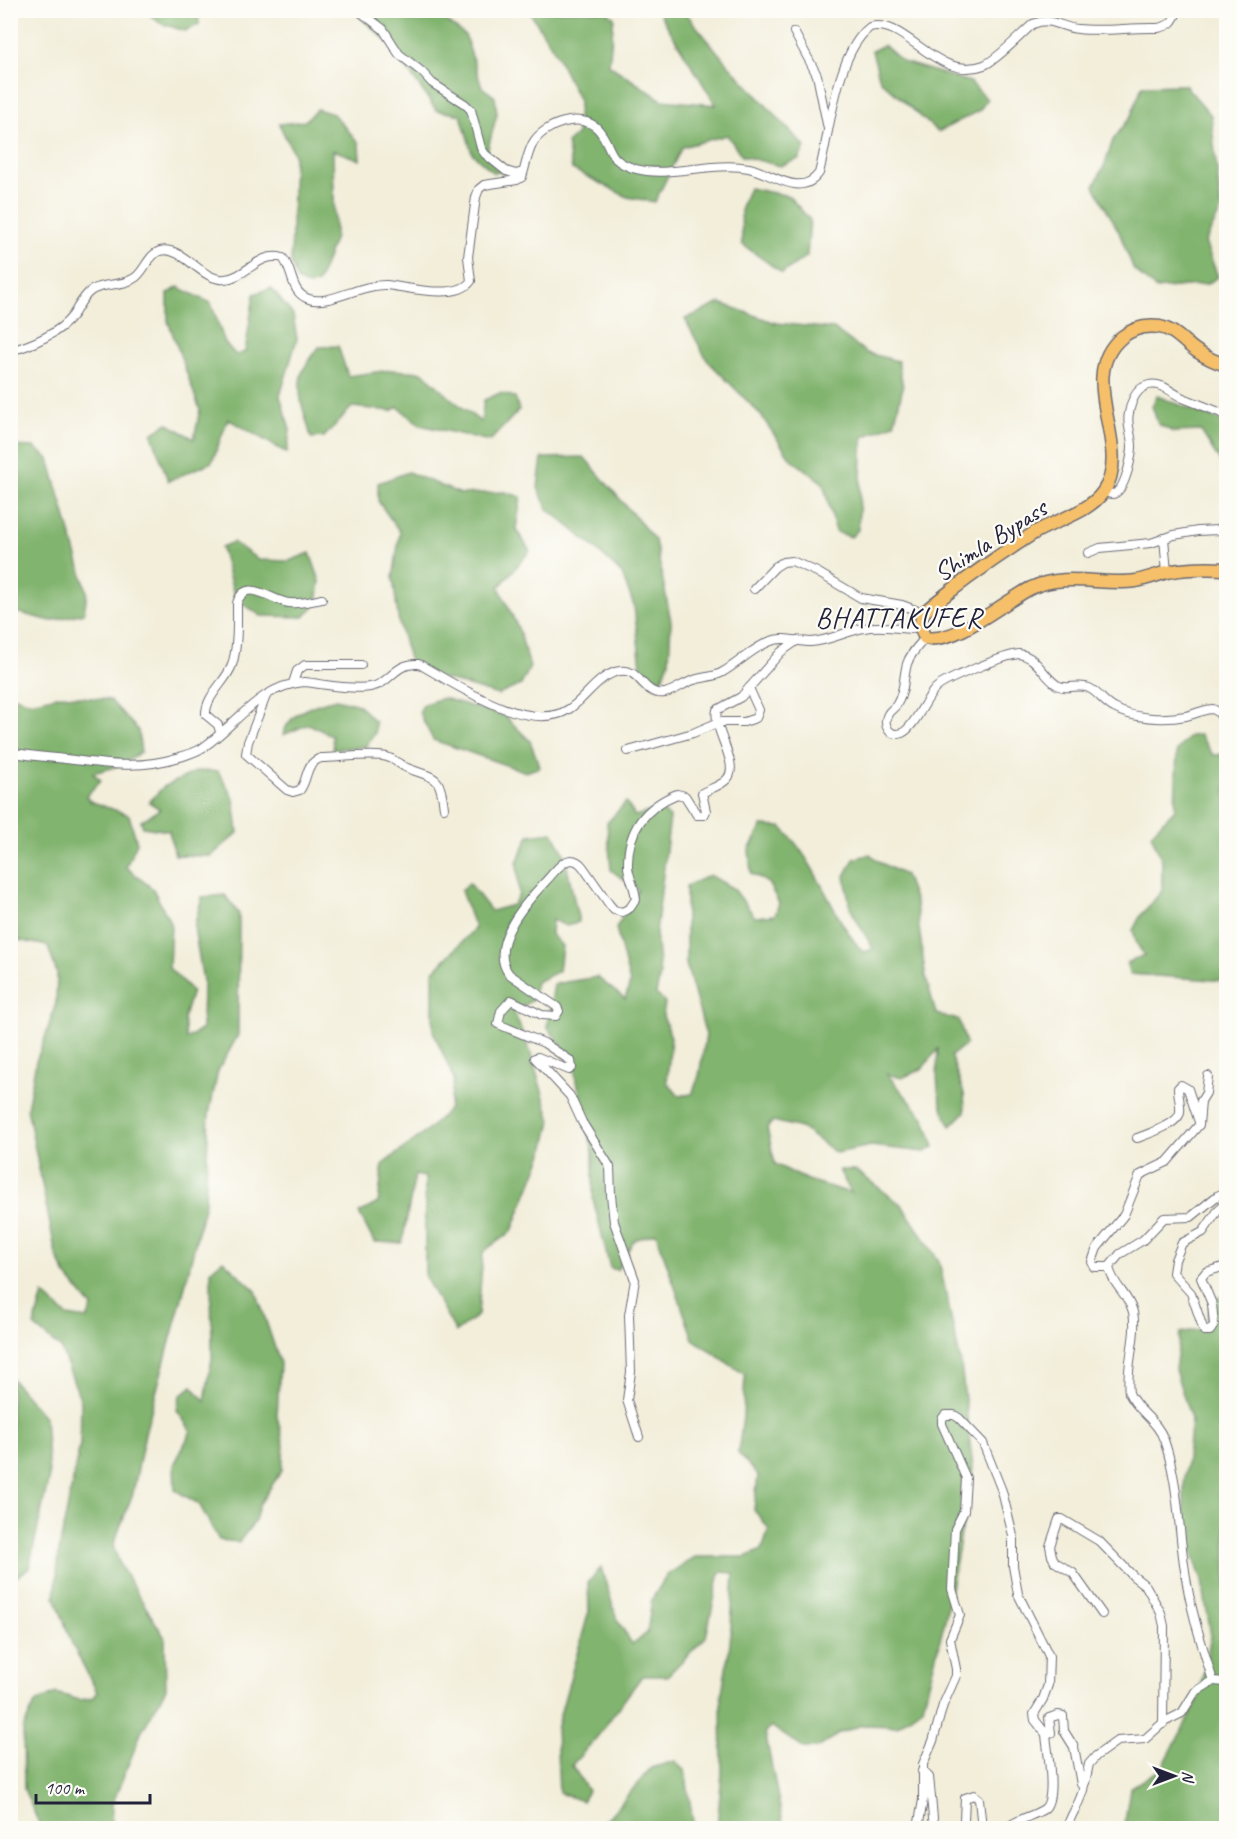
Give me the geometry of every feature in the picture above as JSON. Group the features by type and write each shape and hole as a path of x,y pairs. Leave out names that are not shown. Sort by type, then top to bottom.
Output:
{"highway":[{"path":"1105,490 1111,476 1113,457 1102,383 1107,356 1115,342 1129,331 1151,326 1163,328 1174,333 1210,360 1227,365"},
{"name":"Shimla Bypass","path":"922,617 959,584 1036,532 1095,502 1105,490"},
{"path":"922,617 922,632 925,638 938,639 949,636 999,609 1031,588 1052,581 1075,579 1107,582 1136,581 1167,572 1202,567 1227,569"}],"street":[{"path":"358,10 383,29 399,54 432,83 465,104 475,119 481,148 485,154 506,171 516,174 523,172"},
{"path":"10,351 35,342 66,323 89,292 135,278 160,251 175,253 207,274 224,280 234,277 271,256 283,258 299,294 315,301 371,286 385,285 441,292 464,288 471,281 469,247 474,205 479,189 484,185 518,180 522,177 527,155 534,140 546,130 568,121 579,120 590,123 598,130 612,156 620,164 644,171 660,172 703,167 748,168 789,183 808,184 814,181 819,173 845,64 854,44 870,27 886,26 945,63 973,68 986,65 1033,24 1042,20 1051,20 1076,29 1158,28 1167,27 1173,23 1178,10"},
{"path":"794,32 817,75 829,134"},
{"path":"1105,490 1113,495 1121,488 1132,448 1128,417 1135,396 1141,389 1156,385 1182,398 1227,415"},
{"path":"1088,553 1100,548 1151,543 1164,538 1208,530 1227,531"},
{"path":"1164,538 1167,572"},
{"path":"10,752 105,764 135,766 152,764 191,754 205,747 241,713 266,695 292,683 371,687 383,683 401,666 409,663 419,664 506,709 528,716 549,716 560,714 570,708 611,673 627,670 636,675 646,688 662,693 720,673 771,641 781,639 810,642 867,627 909,629 916,627 922,617 902,605 861,598 817,572 792,561 783,562 775,567 754,589"},
{"path":"220,732 218,725 206,715 206,711 232,665 239,596 250,590 289,603 322,599"},
{"path":"925,638 907,664 903,691 885,722 887,730 893,734 902,733 909,726 936,687 1019,654 1033,659 1045,674 1061,687 1089,688 1111,707 1120,711 1150,717 1168,717 1187,716 1213,709 1227,724"},
{"path":"639,1437 627,1400 631,1372 629,1315 634,1280 614,1222 610,1195 610,1167 582,1122 570,1096 535,1058 538,1057 569,1070 572,1068 571,1061 544,1043 498,1024 501,1011 511,1000 542,1015 556,1016 559,1011 557,1007 509,974 504,968 503,948 512,924 531,897 559,867 571,860 578,861 614,909 622,912 630,908 636,899 628,869 629,849 640,821 650,809 678,794 685,796 697,815 704,815 706,811 702,793 726,780 730,774 729,757 717,723 717,711 741,697 781,652 798,640"},
{"path":"292,683 297,671 305,664 361,666"},
{"path":"628,751 693,733 717,723 744,722 756,718 760,713 749,688"},
{"path":"266,695 248,742 246,754 287,790 293,792 300,790 304,786 309,766 321,758 385,756 400,765 426,773 434,778 439,784 444,808"},
{"path":"1109,1267 1094,1267 1092,1257 1124,1215 1140,1175 1167,1162 1200,1123 1201,1104 1206,1093 1208,1076"},
{"path":"1137,1138 1172,1123 1178,1117 1180,1112 1178,1091 1181,1085 1188,1089 1200,1123"},
{"path":"1213,1682 1201,1646 1185,1574 1175,1477 1160,1430 1129,1393 1133,1315 1129,1303 1112,1279 1109,1267 1116,1257 1140,1242 1164,1218 1191,1217 1217,1196 1227,1192"},
{"path":"1227,1203 1219,1209 1203,1232 1181,1245 1173,1270 1174,1275 1191,1293 1204,1331 1212,1329 1214,1319 1210,1297 1201,1278 1206,1272 1227,1266"},
{"path":"918,1828 923,1800 923,1764 937,1729 943,1705 956,1676 950,1639 960,1615 952,1589 955,1529 964,1511 966,1478 942,1424 945,1414 959,1418 983,1443 1002,1491 1012,1530 1013,1566 1017,1594 1049,1656 1048,1685 1034,1714 1035,1720 1046,1734 1050,1801 1045,1808 1006,1828"},
{"path":"1102,1614 1073,1573 1053,1560 1050,1546 1059,1519 1099,1541 1146,1586 1161,1613 1164,1626 1163,1724"},
{"path":"1067,1828 1082,1799 1088,1766 1096,1756 1119,1740 1143,1740 1182,1713 1195,1692 1213,1682 1227,1682"},
{"path":"1046,1734 1051,1733 1049,1718 1062,1715 1064,1731 1074,1747 1081,1783 1084,1785"},
{"path":"922,1772 929,1777 934,1828"},
{"path":"961,1828 964,1821 965,1798 974,1795 979,1799 982,1828"}],"green space":[{"path":"145,11 198,11 199,25 185,31 160,23"},
{"path":"353,11 433,11 465,35 482,87 495,97 497,114 487,152 505,171 494,173 472,153 461,115 436,110 389,43"},
{"path":"529,11 605,11 614,17 609,65 662,100 716,105 658,11 684,11 725,61 805,147 799,159 780,166 742,156 727,135 682,147 655,202 627,197 572,169 567,143 577,134 579,101 554,50"},
{"path":"884,45 903,62 970,82 987,99 980,110 938,132 880,80 872,51"},
{"path":"1185,85 1211,115 1221,210 1205,242 1218,277 1207,284 1156,289 1134,270 1119,232 1094,186 1113,140 1131,116 1142,86"},
{"path":"317,109 333,114 359,143 360,160 333,150 335,237 318,283 308,286 297,280 291,263 294,154 279,124 305,121"},
{"path":"749,188 789,196 810,220 807,256 782,273 742,244 741,207"},
{"path":"178,287 211,303 225,343 236,355 245,352 254,294 271,288 293,315 297,339 280,396 290,430 287,453 228,419 212,462 168,481 152,434 167,423 194,439 200,410 168,321 168,294"},
{"path":"720,303 776,323 834,329 867,353 898,361 903,387 894,424 863,437 858,530 851,537 836,532 823,483 791,459 760,414 707,360 685,319"},
{"path":"338,346 348,376 391,370 422,372 481,422 484,400 500,393 515,397 519,410 490,441 420,425 398,407 391,411 352,407 324,437 311,438 301,400 302,372 319,347"},
{"path":"1157,396 1226,421 1226,467 1223,466 1201,431 1173,432 1158,424 1152,406"},
{"path":"11,446 34,447 49,459 87,592 84,613 51,621 11,611"},
{"path":"584,457 655,540 671,621 669,662 662,679 653,683 642,675 634,606 622,574 547,508 538,488 542,458"},
{"path":"408,472 461,494 505,492 521,497 516,529 530,551 499,587 519,630 530,667 521,685 498,695 412,669 399,624 393,578 400,532 378,501 378,483"},
{"path":"233,542 259,560 289,561 310,553 320,581 317,603 304,617 261,616 235,598 221,547"},
{"path":"10,695 30,702 62,695 110,700 138,730 141,752 122,765 93,773 101,780 86,796 90,801 129,815 137,843 126,867 153,889 171,924 169,968 192,991 184,1017 186,1039 202,1029 203,981 194,927 202,897 225,895 239,914 238,1035 218,1071 209,1114 205,1203 145,1433 133,1493 113,1546 121,1567 165,1638 166,1689 141,1733 112,1805 111,1828 41,1828 24,1789 23,1729 35,1703 56,1693 80,1700 92,1698 97,1692 72,1644 55,1597 59,1550 80,1444 81,1401 61,1349 34,1326 43,1294 67,1316 87,1319 92,1307 66,1275 56,1255 27,1108 36,1061 56,1003 57,974 48,946 11,939"},
{"path":"443,698 505,716 530,741 540,767 526,772 433,740 419,712 424,704"},
{"path":"336,699 359,705 375,722 375,733 365,747 333,749 332,736 309,724 283,735 291,720 304,710"},
{"path":"1200,735 1213,755 1226,754 1226,981 1129,974 1127,963 1144,955 1137,944 1133,930 1141,915 1162,891 1162,861 1151,834 1175,809 1177,750 1190,736"},
{"path":"197,771 218,771 234,799 238,833 211,856 175,855 169,831 143,827 141,821 160,809 149,802 163,787"},
{"path":"626,802 635,816 658,809 670,817 656,933 660,975 656,994 665,1003 663,1016 671,1037 667,1082 679,1096 692,1094 699,1076 706,1035 686,964 686,886 710,875 734,889 755,917 775,915 779,903 768,883 751,873 749,850 762,826 781,827 794,841 815,872 841,922 863,952 873,949 850,908 845,876 854,859 870,854 881,863 905,875 916,904 925,973 936,1014 959,1020 966,1044 951,1056 964,1094 965,1112 951,1126 942,1108 938,1089 938,1049 922,1069 902,1078 887,1074 925,1119 934,1147 925,1152 871,1146 836,1153 801,1128 773,1121 767,1128 775,1164 807,1180 851,1193 839,1170 855,1170 902,1205 939,1261 961,1364 973,1469 945,1620 923,1707 897,1726 862,1725 840,1733 818,1748 803,1748 771,1726 765,1732 784,1828 717,1828 722,1773 721,1698 730,1644 734,1573 720,1572 706,1637 667,1676 642,1676 597,1737 572,1765 588,1791 582,1801 559,1793 556,1729 589,1611 588,1583 601,1567 617,1619 632,1644 647,1633 652,1599 667,1575 695,1557 745,1557 762,1550 769,1529 754,1510 758,1475 738,1453 745,1375 693,1339 656,1233 634,1240 617,1270 610,1268 593,1199 593,1152 572,1059 547,1027 554,984 597,977 625,999 630,983 616,928 638,890 611,870 607,823"},
{"path":"553,832 564,853 579,922 567,926 552,920 551,934 562,946 559,971 536,982 532,1000 514,1012 530,1051 551,1121 544,1151 512,1231 483,1252 478,1315 456,1332 425,1277 425,1177 415,1175 402,1243 374,1242 359,1213 378,1203 383,1164 428,1130 449,1109 454,1079 433,1031 433,972 475,928 461,891 469,883 491,911 513,905 519,894 517,862 529,835"},
{"path":"223,1260 256,1291 280,1363 277,1416 284,1445 282,1470 259,1505 255,1521 239,1542 219,1540 199,1504 175,1490 174,1465 191,1431 177,1410 180,1396 192,1386 205,1401 212,1358 211,1270"},
{"path":"1226,1296 1226,1828 1130,1828 1125,1821 1130,1788 1162,1768 1198,1700 1211,1636 1202,1581 1184,1527 1184,1486 1191,1419 1175,1370 1180,1333 1206,1328 1211,1298"},
{"path":"11,1378 45,1418 49,1477 29,1568 11,1581"},
{"path":"675,1761 685,1770 694,1828 581,1828 600,1827 651,1768"}],"district":[{"name":"BHATTAKUFER","path":"899,617"}]}
